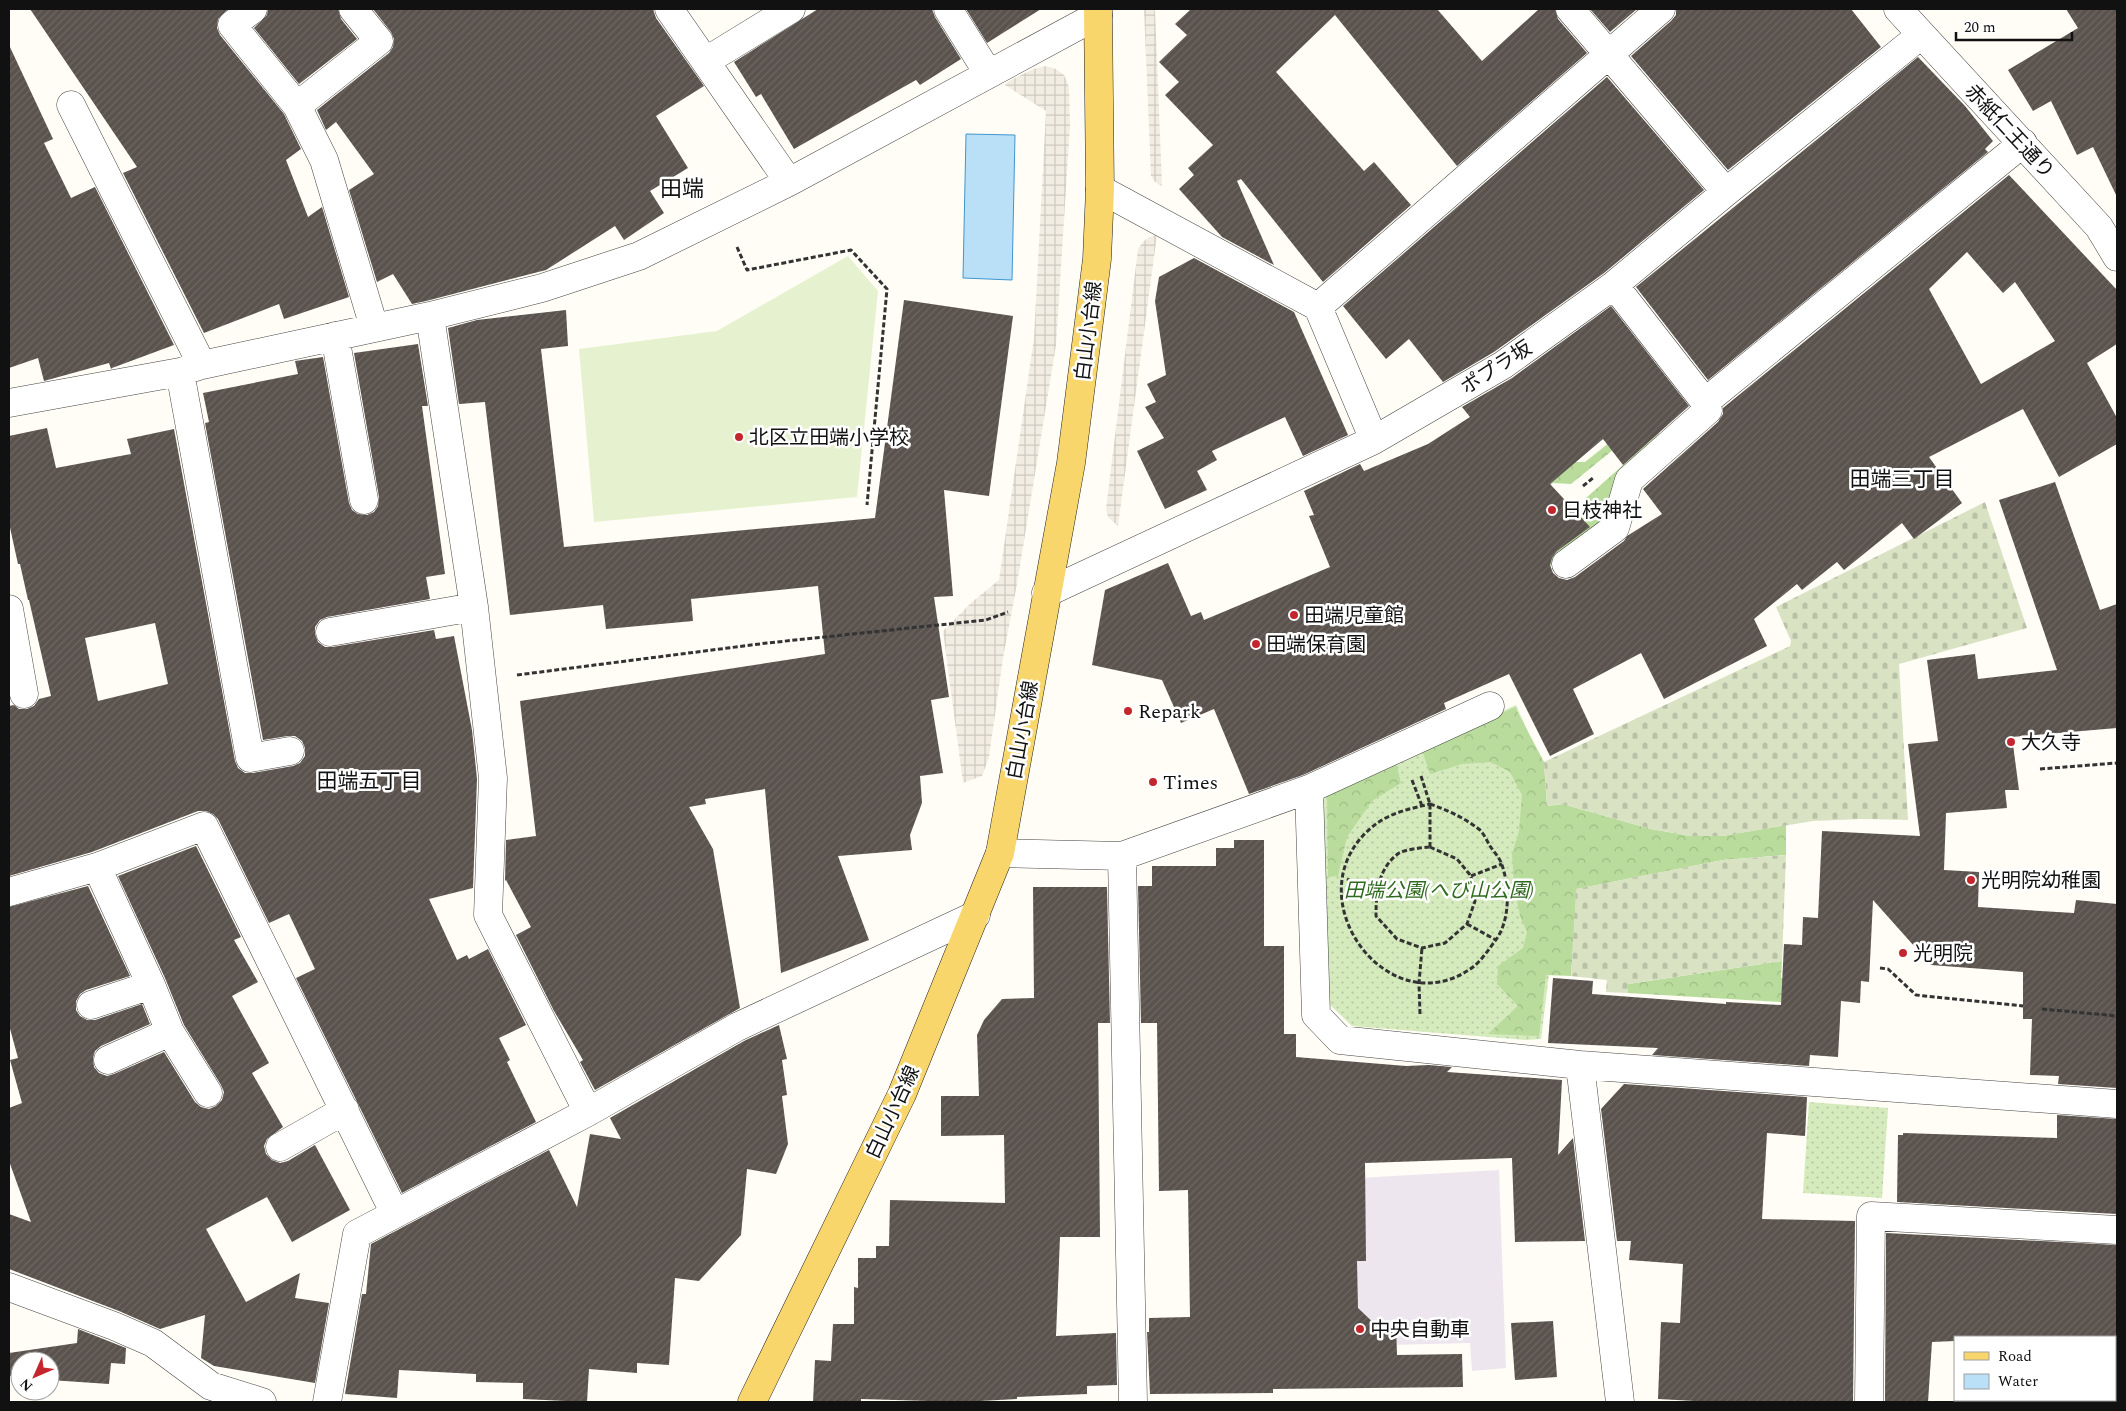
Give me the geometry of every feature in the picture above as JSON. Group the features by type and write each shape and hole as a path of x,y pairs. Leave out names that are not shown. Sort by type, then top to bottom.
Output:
{"main road":[{"name":"白山小台線","path":"752,1402 902,1094 1000,853 1071,463 1097,259 1100,188 1098,12"}],"street":[{"path":"253,9 232,25 297,106 324,160 374,327"},
{"path":"297,106 379,41 353,9"},
{"path":"669,9 789,182"},
{"path":"706,61 790,9"},
{"path":"948,9 988,73"},
{"path":"1570,9 1726,192"},
{"path":"1318,307 1661,9"},
{"name":"赤紙仁王通り","path":"1898,9 2023,142 2108,224 2117,257"},
{"path":"9,403 191,369 430,316 542,288 639,256 789,182 1098,12"},
{"name":"ポプラ坂","path":"1046,593 1374,440 1503,366 1614,285 1921,35"},
{"path":"71,105 191,369 250,758 290,751"},
{"path":"1705,402 2023,142"},
{"path":"1100,188 1318,307 1374,440"},
{"path":"1566,564 1615,528 1629,480 1708,410 1705,402 1614,285"},
{"path":"430,316 474,607 494,778 488,916 588,1112"},
{"path":"335,336 364,500"},
{"path":"330,632 474,607"},
{"path":"9,609 24,694"},
{"path":"1000,853 1122,856 1309,790 1490,706"},
{"path":"1309,790 1316,1015 1340,1040 1580,1065 2117,1104"},
{"path":"9,892 97,867 204,826 395,1214"},
{"path":"1122,856 1133,1402"},
{"path":"97,867 152,985 170,1032 208,1093"},
{"path":"327,1402 357,1234 588,1112 737,1027 976,915"},
{"path":"90,1005 152,985"},
{"path":"108,1060 170,1032"},
{"path":"1580,1065 1620,1402"},
{"path":"280,1147 345,1110"},
{"path":"1869,1402 1871,1216 2117,1230"},
{"path":"9,1288 114,1326 154,1343 211,1386 262,1402"}],"path":[{"path":"734,239 748,270 851,250 887,289 867,505"},
{"path":"481,679 767,643 986,620 1017,609 1046,593"},
{"path":"2040,769 2117,763"},
{"path":"1430,804 1430,847"},
{"path":"1430,804 1452,812 1480,831 1502,864 1508,908 1496,940 1473,966 1444,982 1419,983 1396,976 1371,959 1352,935 1342,912 1341,876 1351,851 1371,828 1396,812 1430,804"},
{"path":"1430,847 1457,859 1471,876 1475,901 1466,924 1445,943 1422,948 1397,939 1376,916 1376,893 1384,869 1400,852 1430,847"},
{"path":"1471,876 1502,864"},
{"path":"1341,876 1376,893"},
{"path":"1466,924 1496,940"},
{"path":"1420,1022 1419,983 1422,948"},
{"path":"1880,968 1888,969 1916,995 2023,1006"},
{"path":"2042,1009 2117,1016"}],"shaded area":[{"path":"1144,9 1155,9 1162,186 1155,182 1151,176"},
{"path":"1046,66 1056,69 1064,75 1069,87 1070,126 1056,345 1003,658 989,757 982,776 963,783 943,631 972,602 999,580 1034,338 1046,111 1005,85 1033,69"},
{"path":"1157,235 1118,526 1108,517 1106,509 1138,249 1149,237"},
{"path":"1499,1170 1506,1368 1472,1371 1470,1343 1348,1346 1341,1179"}],"green space":[{"path":"848,256 878,291 857,497 594,522 579,349 717,331"},
{"path":"1645,414 1650,420 1571,484 1553,483 1524,509 1552,540 1581,514 1586,498 1659,433 1665,440 1620,482 1609,523 1563,559 1531,576 1505,533 1502,524 1530,502 1514,481 1550,462 1585,462"},
{"path":"1985,502 2027,628 1899,664 1908,820 1813,821 1722,836 1691,836 1651,829 1563,804 1547,806 1544,762 1790,646 1791,641 1776,607"},
{"name":"田端公園(へび山公園)","path":"1516,705 1542,764 1550,966 1541,1039 1526,1040 1352,1026 1327,1002 1323,794"},
{"path":"1515,707 1544,762 1547,806 1563,804 1651,829 1691,836 1722,836 1786,825 1786,855 1723,860 1577,889 1571,976 1546,975 1539,1036 1488,1034 1518,1006 1497,984 1498,966 1523,948 1527,932 1520,916 1514,885 1512,854 1519,831 1522,795 1510,772 1491,762 1462,764 1430,774 1422,750"},
{"path":"1396,763 1401,783 1372,801 1347,837 1338,876 1328,877 1327,796"},
{"path":"1786,855 1782,961 1628,984 1628,993 1606,992 1607,980 1571,976 1576,889 1723,860"},
{"path":"1782,961 1781,978 1797,979 1796,1003 1628,993 1628,984"},
{"path":"1809,1102 1888,1108 1882,1198 1803,1193"}],"water":[{"path":"966,134 1015,135 1012,280 963,278"}],"building":[{"path":"30,9 228,9 218,19 217,28 220,35 284,114 301,149 286,160 308,217 322,207 349,297 284,319 279,304 204,333 123,173 137,167"},
{"path":"268,9 338,9 341,19 357,39 299,84 254,28 267,15"},
{"path":"373,9 653,9 656,18 704,86 656,116 688,168 650,191 664,213 624,240 615,226 546,270 426,301 412,304 393,274 377,282 349,190 374,174 336,122 326,130 317,110 389,53 393,47 394,39 391,32"},
{"path":"818,9 932,9 961,59 920,85 916,80 794,149 761,94 756,97 734,62"},
{"path":"966,9 1041,9 987,43"},
{"path":"1191,9 1437,9 1482,61 1539,9 1555,9 1558,19 1587,53 1457,166 1335,15 1276,72 1364,171 1374,162 1411,205 1323,282 1241,179 1237,181 1274,265 1222,237 1179,189 1194,175 1188,168 1213,145 1165,95 1179,82 1159,62 1187,35 1175,24"},
{"path":"1590,9 1637,9 1610,32"},
{"path":"1676,9 1851,9 1881,47 1728,170 1631,56 1671,21 1676,15"},
{"path":"2066,9 2117,9 2117,197 2093,147 2077,155 2051,101 2033,111 2008,70 2078,28"},
{"path":"9,45 53,139 44,143 71,198 95,187 174,345 111,369 109,363 44,381 38,358 9,368"},
{"path":"1918,57 1965,106 1993,141 1985,149 1988,152 1708,380 1636,287"},
{"path":"1607,77 1704,190 1604,273 1494,352 1443,382 1409,339 1386,359 1343,306"},
{"path":"2009,175 2117,290 2117,344 2087,363 2117,418 2117,444 2059,477 2023,409 1929,457 1962,503 1914,539 1902,523 1844,570 1837,562 1802,590 1797,584 1754,619 1767,646 1664,699 1641,653 1573,689 1594,734 1550,756 1509,674 1444,703 1446,709 1303,775 1249,794 1214,709 1181,723 1162,680 1092,665 1105,590 1168,563 1191,616 1201,612 1204,620 1330,567 1309,516 1314,515 1304,491 1360,464 1364,471 1428,444 1470,417 1462,407 1512,378 1611,306 1689,406 1623,465 1603,439 1550,484 1590,527 1557,551 1550,565 1553,573 1559,578 1567,580 1575,577 1624,541 1627,536 1662,514 1643,489 1718,422 1723,414 1723,408","holes":["1967,252 2003,293 2015,282 2055,341 1981,384 1929,289"]},
{"path":"1194,258 1294,312 1348,435 1303,456 1285,417 1212,451 1217,460 1197,471 1207,490 1165,509 1137,451 1164,438 1145,407 1156,402 1147,384 1166,375 1155,301 1159,277"},
{"path":"904,300 1013,316 989,496 944,490 953,596 934,597 949,697 931,700 943,773 920,776 922,803 910,835 912,850 838,856 869,940 781,973 765,789 705,799 706,804 689,807 713,849 740,1008 595,1090 580,1062 583,1060 554,1011 516,935 531,927 505,881 506,840 536,836 520,701 825,654 818,586 691,599 693,621 606,629 603,605 510,615 485,402 459,404 448,328 477,320 566,310 568,346 541,349 564,547 875,518"},
{"path":"418,344 428,406 422,406 445,574 426,577 430,599 327,617 320,620 315,627 315,634 318,642 325,647 434,630 436,639 454,636 472,730 477,779 473,888 429,899 457,960 467,955 469,959 488,949 526,1025 499,1038 510,1060 507,1062 536,1122 402,1193 296,978 315,969 289,914 269,923 218,819 213,814 206,811 198,811 92,852 9,876 9,706 14,705 19,709 27,709 34,706 39,699 51,696 9,523 9,436 47,428 56,468 131,454 127,439 174,429 235,761 238,768 245,773 293,766 300,763 305,756 305,748 302,741 295,736 263,740 205,423 209,422 203,393 298,374 295,361 323,357 349,503 352,510 358,514 367,515 374,512 378,506 379,497 354,353","holes":["155,623 168,684 98,701 85,638"]},
{"path":"2055,482 2100,610 2117,604 2117,728 2012,737 2019,790 2005,790 2007,808 1946,813 1944,870 1979,872 1978,907 2074,913 2076,900 2117,904 2117,1088 2058,1084 2059,1076 2030,1075 2032,1019 2023,1019 2023,972 1931,965 1873,900 1869,982 1861,981 1860,1003 1841,1001 1838,1057 1810,1055 1809,1066 1652,1055 1658,1048 1548,1043 1553,978 1593,981 1592,994 1726,1004 1726,1002 1781,1005 1784,944 1802,945 1803,917 1818,918 1822,831 1920,836 1908,744 1938,741 1927,660 1975,654 1978,679 2057,670 1999,500"},
{"path":"1234,840 1264,840 1264,946 1284,946 1284,1034 1296,1034 1296,1057 1406,1066 1429,1065 1452,1067 1447,1072 1562,1080 1558,1155 1573,1138 1585,1241 1515,1242 1512,1158 1365,1163 1366,1261 1357,1261 1358,1308 1380,1329 1396,1324 1397,1355 1462,1354 1463,1387 1273,1389 1273,1393 1150,1394 1147,1332 1149,1332 1149,1318 1190,1317 1188,1190 1159,1191 1157,1023 1141,1023 1138,886 1152,886 1152,866 1216,866 1216,848 1234,848"},
{"path":"196,846 241,937 234,940 258,982 232,996 269,1063 252,1073 283,1127 267,1139 264,1146 266,1154 272,1160 280,1163 288,1161 315,1145 350,1210 292,1242 267,1197 206,1229 246,1302 300,1273 295,1298 329,1303 315,1383 214,1366 201,1358 205,1315 160,1329 119,1311 9,1269 9,1214 31,1222 9,1161 9,1108 22,1103 10,1060 18,1058 9,1025 9,907 88,886 130,976 86,990 80,994 76,1001 76,1010 80,1016 87,1020 95,1020 142,1004 150,1024 101,1046 95,1051 93,1058 94,1067 99,1073 107,1076 164,1052 195,1102 201,1107 209,1109 216,1106 222,1100 224,1092 184,1025 165,978 118,876"},
{"path":"1033,887 1107,887 1110,1023 1098,1023 1100,1237 1060,1237 1056,1336 1116,1333 1117,1385 1087,1386 1087,1394 1017,1397 1017,1399 962,1402 861,1399 861,1402 813,1402 815,1360 831,1361 833,1324 854,1324 854,1287 858,1288 858,1258 876,1258 876,1246 889,1246 890,1200 1005,1203 1004,1135 941,1136 941,1096 979,1096 977,1035 984,1020 1002,999 1034,998"},
{"path":"779,1025 787,1059 782,1060 787,1095 782,1096 788,1144 776,1174 747,1169 741,1235 699,1281 675,1278 669,1365 637,1363 637,1373 589,1369 587,1402 523,1399 523,1383 476,1382 476,1374 399,1370 397,1398 345,1394 362,1294 366,1294 371,1244 549,1150 577,1207 590,1134 621,1139 610,1118 744,1041"},
{"path":"1624,1084 1807,1097 1805,1136 1767,1133 1762,1219 1855,1221 1853,1402 1713,1402 1658,1399 1661,1322 1680,1323 1683,1264 1629,1260 1631,1241 1617,1241 1601,1109"},
{"path":"2057,1115 2117,1119 2117,1214 1897,1202 1898,1135 1903,1135 1903,1133 2057,1138"},
{"path":"1886,1233 2117,1245 2117,1337 1954,1336 1954,1341 1932,1342 1928,1402 1885,1402"},
{"path":"1553,1321 1557,1377 1515,1380 1511,1323"},
{"path":"78,1329 126,1348 125,1364 111,1363 109,1384 60,1381 60,1351 23,1351 77,1343"},
{"path":"10,1353 10,1376 9,1376"}],"place":[{"name":"北区立田端小学校","path":"739,437"},
{"name":"日枝神社","path":"1552,510"},
{"name":"田端児童館","path":"1294,615"},
{"name":"田端保育園","path":"1256,644"},
{"name":"Repark","path":"1128,711"},
{"name":"大久寺","path":"2011,742"},
{"name":"Times","path":"1153,782"},
{"name":"光明院幼稚園","path":"1971,880"},
{"name":"光明院","path":"1903,953"},
{"name":"中央自動車","path":"1360,1329"}],"district":[{"name":"田端","path":"682,188"},
{"name":"田端三丁目","path":"1902,479"},
{"name":"田端五丁目","path":"369,781"}]}
